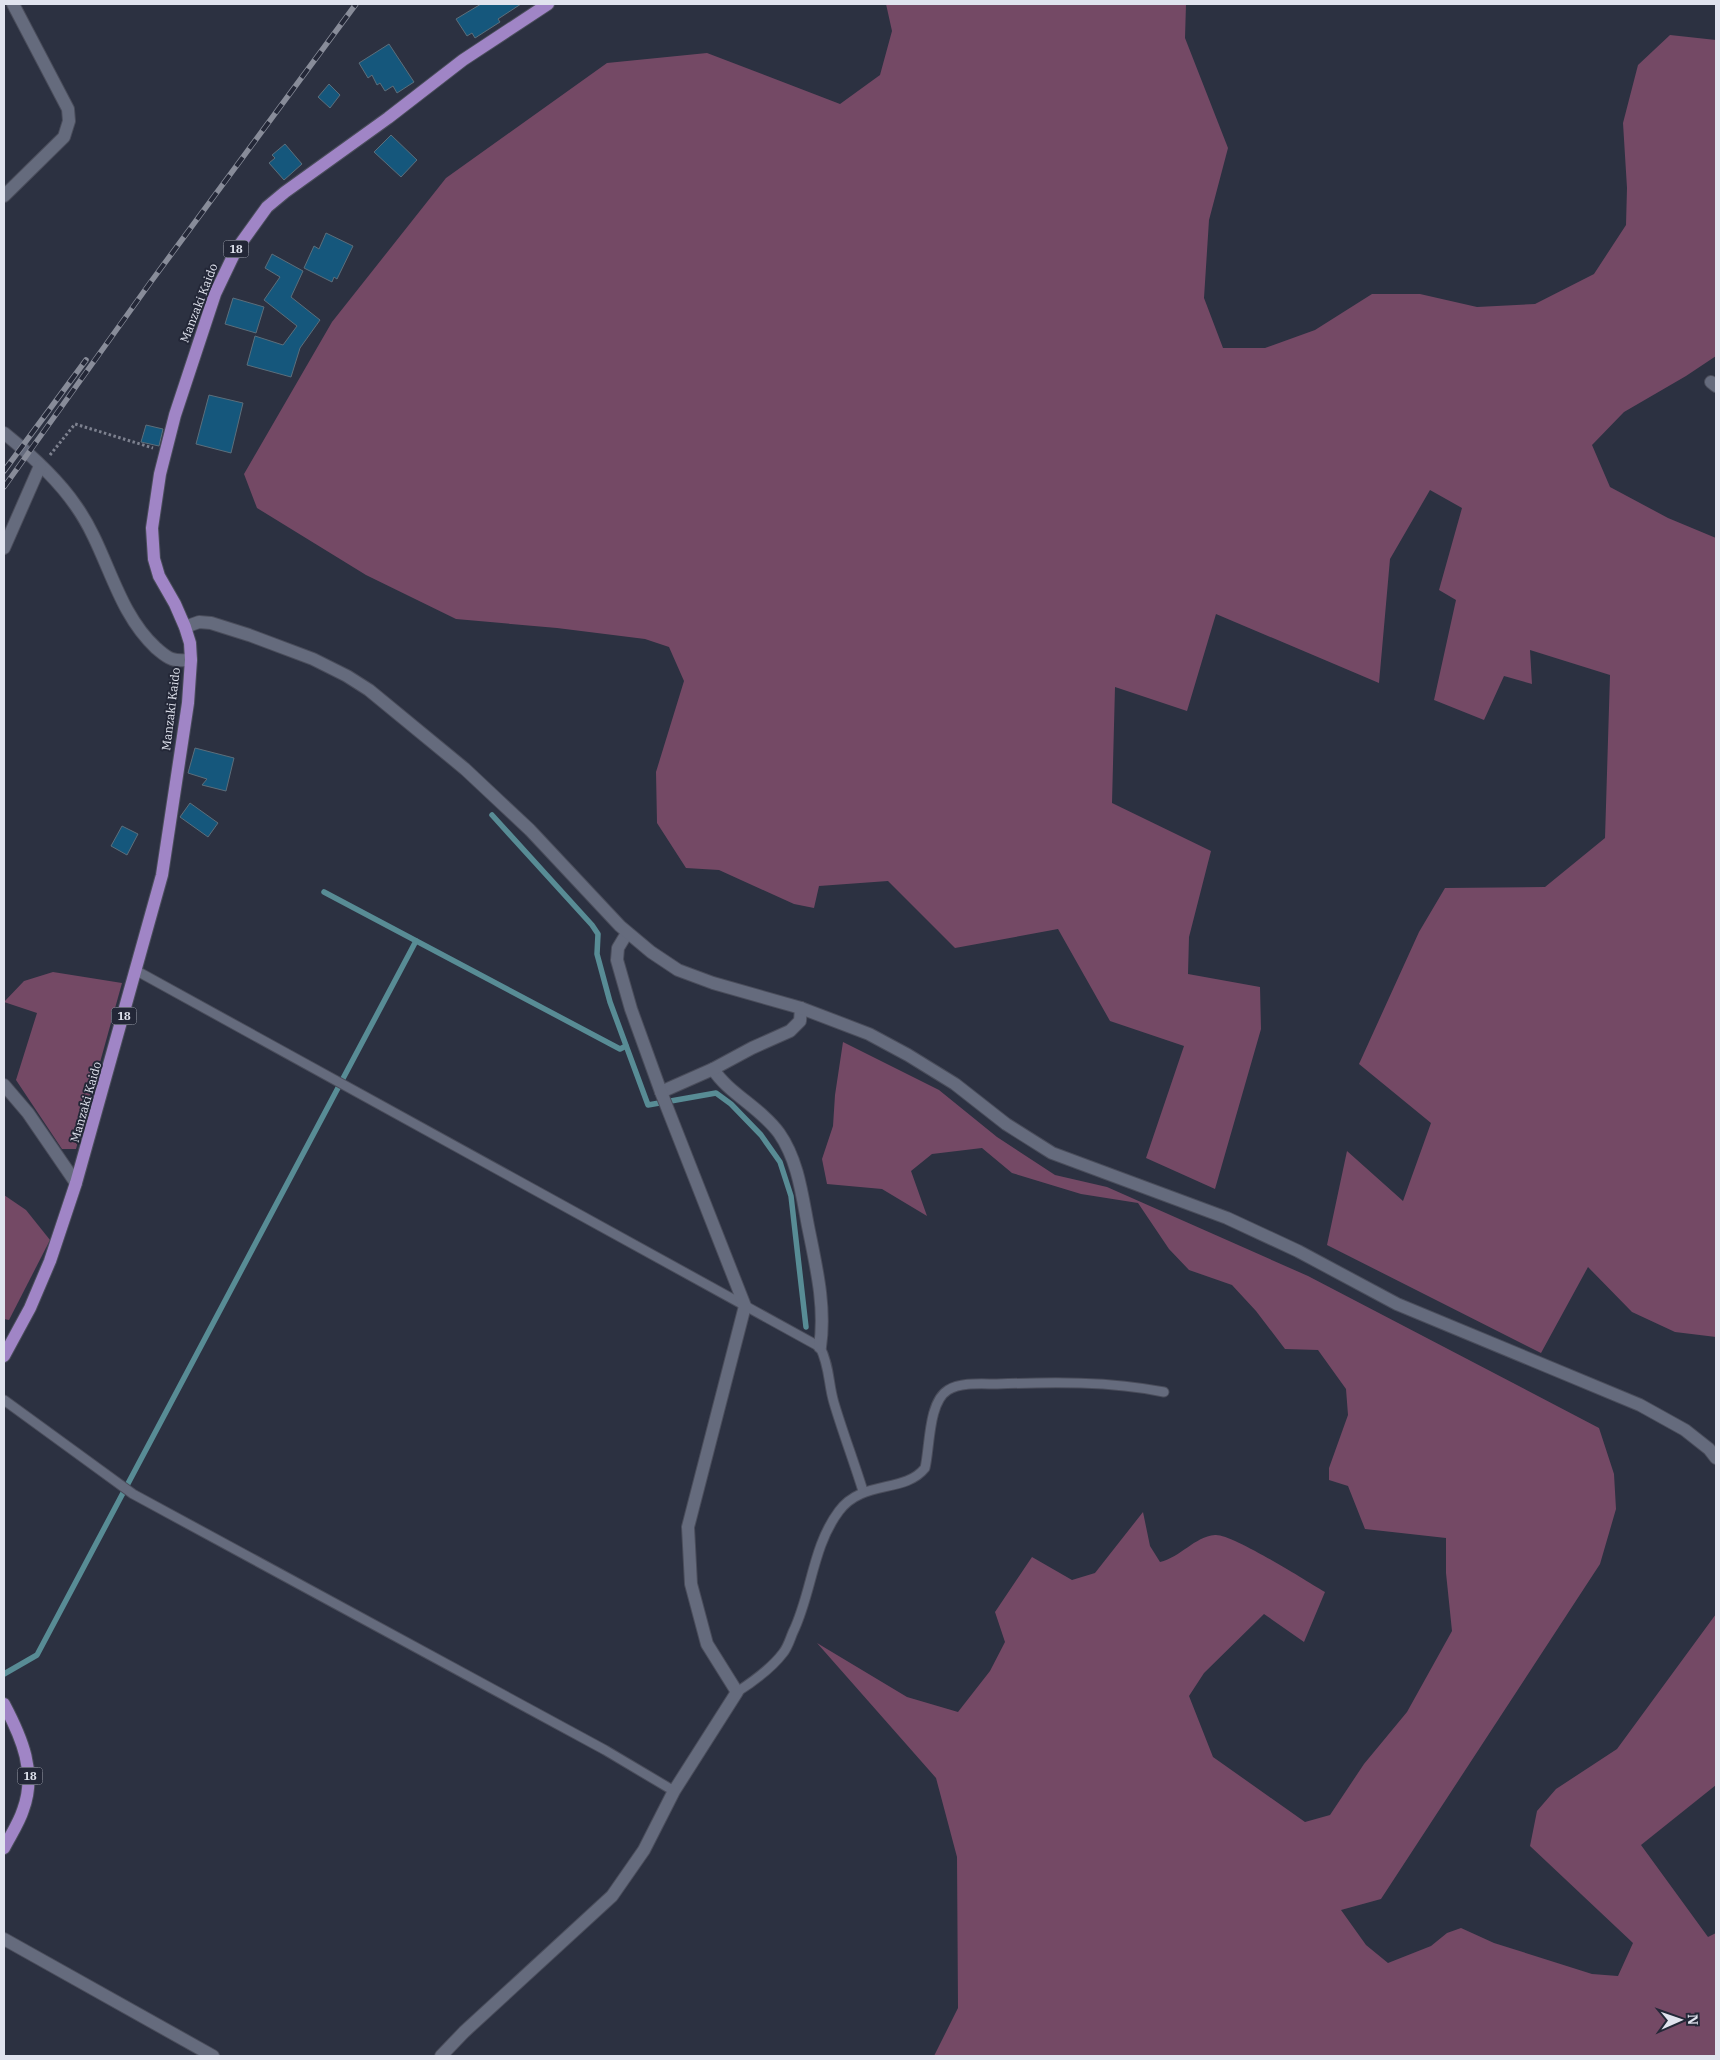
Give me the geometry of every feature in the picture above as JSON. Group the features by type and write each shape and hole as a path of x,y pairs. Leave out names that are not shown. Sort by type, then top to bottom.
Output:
{"main road":[{"name":"Manzaki Kaido","path":"4,1356 30,1308 50,1261 76,1183 137,971 166,853 188,703 191,660 190,643 185,627 159,576 154,559 152,528 160,474 180,396 215,294 236,250 267,207 463,60 548,4"},
{"name":"18","path":"4,1704 16,1728 27,1758 30,1775 29,1792 23,1812 4,1848"}],"street":[{"path":"4,196 64,137 68,121 68,109 13,4"},
{"path":"4,432 67,494 84,518 126,609 141,631 164,656 172,659 191,660"},
{"path":"4,548 40,466"},
{"path":"185,627 199,622 211,623 249,635 314,660 347,676 369,690 465,769 530,830 627,933 678,970 714,983 801,1008 869,1034 955,1084 1006,1124 1052,1153 1227,1218 1298,1250 1397,1304 1640,1405 1685,1430 1709,1449 1716,1458"},
{"path":"441,2056 464,2032 612,1896 644,1850 674,1791 737,1692 707,1644 691,1584 688,1527 745,1306 661,1092 631,1009 617,960 618,948 627,933"},
{"path":"661,1092 790,1031 800,1021 801,1008"},
{"path":"713,1069 720,1079 764,1116 778,1132 788,1148 800,1183 818,1277 822,1333 820,1347"},
{"path":"4,1084 28,1114 76,1183"},
{"path":"4,1939 213,2056"}],"lane":[{"path":"137,971 820,1347 827,1362 834,1401 863,1491"},
{"path":"737,1692 758,1678 784,1652 799,1621 820,1546 839,1511 848,1500 863,1491 910,1480 921,1474 925,1468 935,1410 941,1397 948,1390 974,1384 1063,1382 1164,1392"},
{"path":"4,1400 133,1494 605,1750 674,1791"}],"path":[{"path":"40,466 75,424 165,452"}],"shaded area":[{"path":"886,4 1186,4 1185,38 1228,148 1209,220 1204,298 1223,348 1265,348 1315,330 1372,294 1420,294 1477,307 1535,304 1594,274 1626,225 1627,188 1623,123 1638,65 1670,35 1716,40 1716,356 1624,412 1592,445 1610,487 1668,518 1716,538 1716,1337 1675,1332 1632,1312 1588,1267 1541,1353 1327,1245 1347,1151 1403,1201 1431,1123 1359,1064 1419,932 1445,888 1545,887 1605,838 1610,675 1530,650 1532,684 1504,676 1484,720 1434,700 1456,600 1439,590 1462,508 1430,490 1390,559 1379,683 1216,614 1187,711 1115,687 1112,803 1211,851 1189,937 1188,974 1260,987 1261,1029 1215,1189 1146,1158 1184,1046 1110,1021 1058,929 955,948 888,881 819,886 814,908 794,904 719,870 686,868 657,823 656,772 684,681 669,647 645,639 557,628 456,619 366,575 257,508 244,474 332,322 446,178 607,63 707,53 840,104 880,75 892,31"},
{"path":"53,972 122,983 76,1149 62,1149 16,1080 37,1013 4,1002 24,981"},
{"path":"843,1042 939,1090 997,1137 1055,1175 1107,1187 1308,1276 1599,1428 1614,1474 1616,1509 1600,1564 1381,1899 1341,1910 1366,1945 1388,1963 1431,1946 1447,1933 1461,1928 1494,1943 1592,1974 1618,1976 1633,1943 1530,1846 1537,1811 1556,1789 1617,1749 1716,1614 1716,1785 1641,1845 1708,1937 1716,1933 1716,2056 934,2056 958,2008 957,1857 936,1778 817,1643 907,1697 958,1712 990,1671 1005,1642 995,1612 1032,1557 1072,1580 1095,1573 1143,1512 1150,1546 1160,1562 1174,1556 1200,1539 1215,1535 1224,1536 1287,1569 1325,1592 1304,1642 1264,1614 1204,1673 1189,1696 1213,1757 1305,1822 1330,1815 1364,1764 1407,1712 1452,1631 1446,1573 1446,1538 1365,1529 1348,1486 1329,1480 1329,1468 1348,1415 1346,1389 1318,1350 1285,1349 1256,1311 1232,1285 1189,1270 1169,1249 1138,1203 1081,1194 1012,1173 982,1148 932,1154 911,1171 927,1216 882,1189 827,1184 822,1159 833,1126 835,1095"},
{"path":"4,1195 26,1210 50,1240 9,1320 4,1319"}],"building":[{"path":"481,4 521,4 498,19 500,22 475,38 472,33 467,36 456,19"},
{"path":"389,44 414,82 397,93 393,86 385,91 380,83 377,85 372,75 368,78 359,63"},
{"path":"329,84 340,95 330,108 318,97"},
{"path":"391,135 417,160 401,177 374,152"},
{"path":"285,144 302,164 284,180 269,163 275,158 272,155"},
{"path":"326,233 353,246 337,279 334,277 332,282 304,268 314,246 319,249"},
{"path":"272,254 303,271 291,297 320,320 300,348 291,377 247,365 255,336 283,345 297,326 264,300 280,277 265,268"},
{"path":"233,298 264,307 256,333 225,324"},
{"path":"209,395 243,403 231,453 196,444"},
{"path":"146,425 163,429 159,446 141,442"},
{"path":"195,748 234,758 226,791 202,785 207,779 188,773"},
{"path":"190,803 218,823 208,837 180,817"},
{"path":"122,826 138,834 127,855 111,846"}],"waterway":[{"path":"492,815 592,925 598,934 597,954 610,1002 648,1105 716,1093 731,1104 761,1135 780,1162 791,1196 806,1327"},
{"path":"324,892 620,1049 626,1046"},
{"path":"4,1674 37,1655 416,941"}],"railway":[{"path":"4,487 150,283 356,4"},
{"path":"4,471 86,360"}]}
